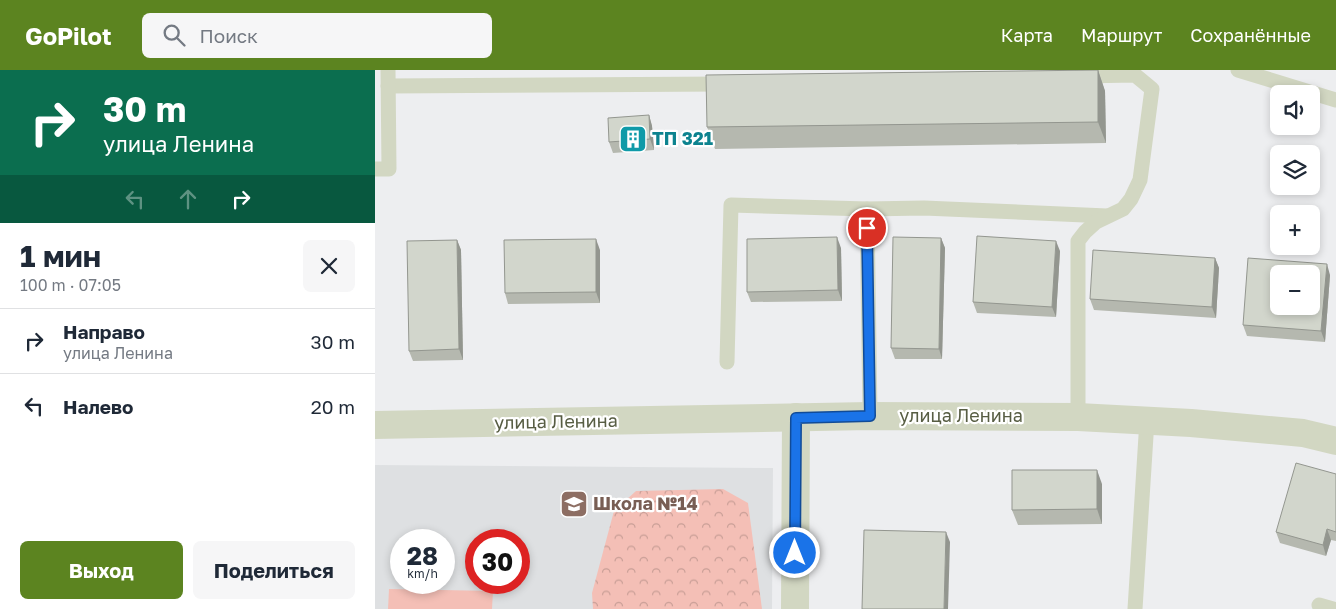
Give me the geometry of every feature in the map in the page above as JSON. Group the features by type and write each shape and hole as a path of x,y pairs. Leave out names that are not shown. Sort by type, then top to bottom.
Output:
{"street":[{"name":"улица Ленина","path":"375,425 870,416 1078,416 1303,432 1336,441"},
{"path":"795,609 796,418"}],"lane":[{"path":"375,169 389,169 388,70"},
{"path":"1238,70 1336,100"},
{"path":"1066,77 1135,75 1151,89 1141,180 1123,210 1096,222 1078,241 1078,416"},
{"path":"388,86 741,84"},
{"path":"727,362 731,205 867,209 924,208 1109,216"},
{"path":"867,209 870,416"},
{"path":"1135,609 1147,420"}],"shaded area":[{"name":"Школа №14","path":"375,465 773,468 772,609 375,609"}],"green space":[{"path":"723,489 748,503 762,609 593,609 592,593 614,511 636,491"},
{"path":"389,589 390,594 455,594 455,590 465,590 465,594 493,594 492,609 388,609"}],"building":[{"path":"1098,70 1098,122 707,127 706,75"},
{"path":"649,115 650,139 609,142 608,118"},
{"path":"977,236 1056,241 1052,307 973,302"},
{"path":"837,237 838,290 747,292 747,239"},
{"path":"893,237 941,238 939,349 891,348"},
{"path":"596,239 596,292 505,293 504,240"},
{"path":"457,240 459,349 409,351 407,241"},
{"path":"1093,250 1215,258 1212,307 1090,299"},
{"path":"1248,258 1327,264 1321,331 1243,325"},
{"path":"1296,463 1336,474 1336,532 1327,529 1323,545 1276,532"},
{"path":"1012,470 1097,470 1097,509 1012,510"},
{"path":"864,530 946,532 944,609 862,609"}],"place":[{"name":"ТП 321","path":"633,139"},
{"name":"Школа №14","path":"574,504"}],"route":[{"path":"795,553 796,418 870,416 867,228"}]}
